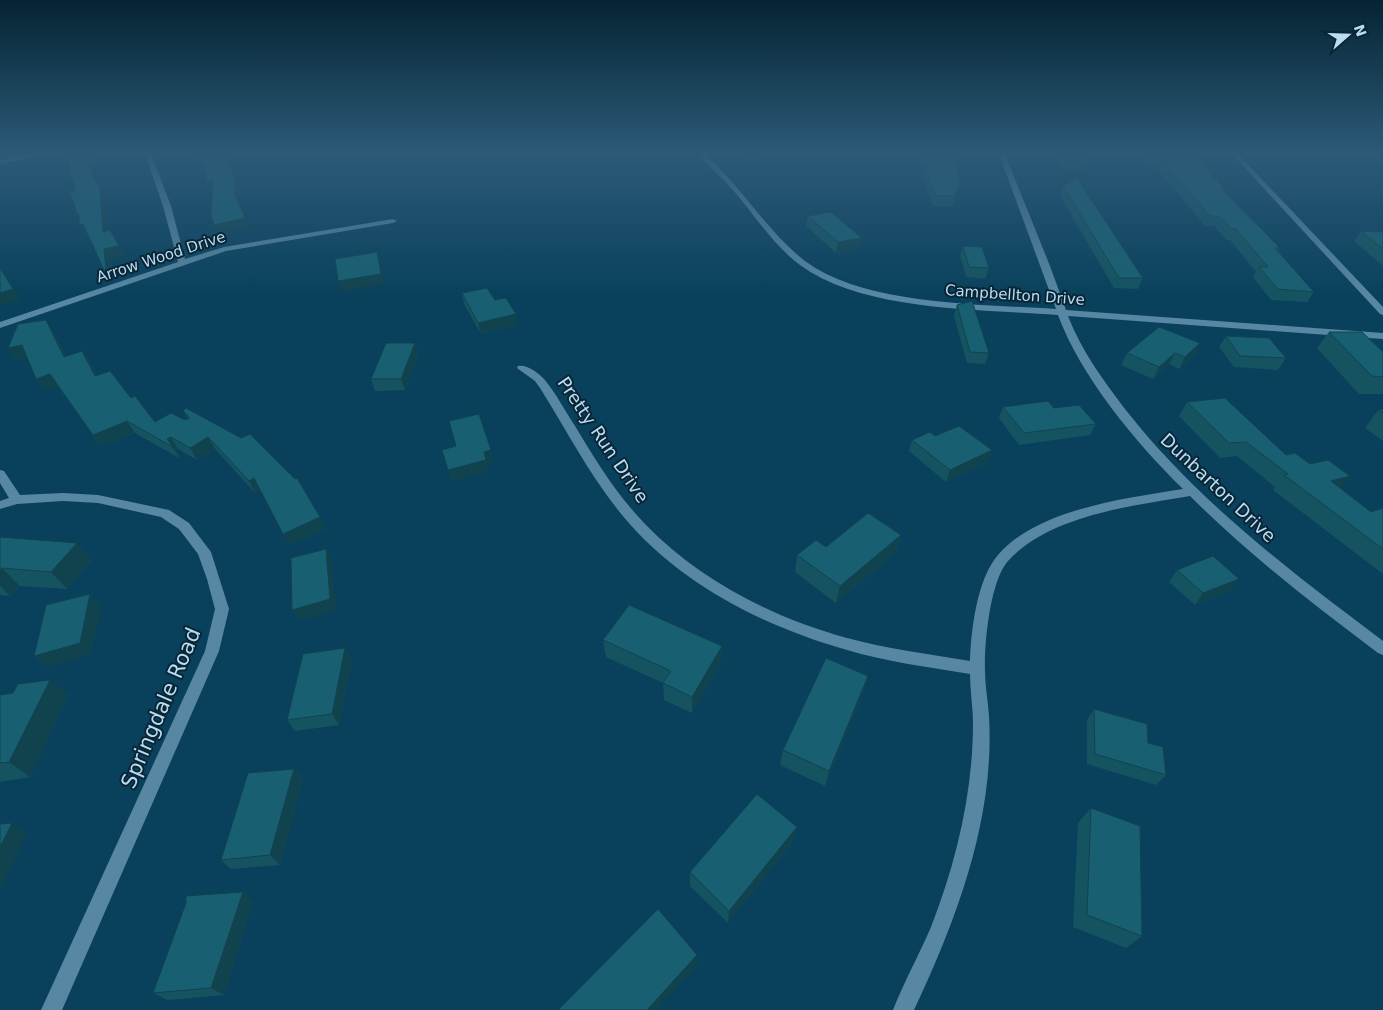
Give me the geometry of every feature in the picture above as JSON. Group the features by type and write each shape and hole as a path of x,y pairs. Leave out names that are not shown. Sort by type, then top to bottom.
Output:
{"street":[{"path":"164,201 182,262"},
{"name":"Campbellton Drive","path":"747,201 792,254 830,278 867,292 909,300 1383,336"},
{"name":"Dunbarton Drive","path":"1020,201 1074,342 1103,389 1141,439 1191,492 1269,560 1383,649"},
{"path":"1278,201 1383,312"},
{"name":"Arrow Wood Drive","path":"0,325 182,262 245,244 393,220"},
{"name":"Pretty Run Drive","path":"522,368 539,379 545,387 601,476 626,509 667,552 696,575 754,608 834,639 878,652 977,669"},
{"path":"0,474 16,500"},
{"path":"903,1010 924,968 948,908 965,849 976,794 982,732 977,669 986,593 992,575 1015,546 1047,526 1130,502 1191,492"},
{"name":"Springdale Road","path":"0,505 16,500 63,497 98,499 165,512 184,526 204,552 222,609 212,651 50,1010"}],"building":[{"path":"73,201 101,201 103,232 110,230 119,246 104,249 106,269 104,270 83,224 79,225 79,214 77,214"},
{"path":"212,201 238,201 245,218 214,225 211,216"},
{"path":"1072,201 1092,201 1143,278 1119,278"},
{"path":"1197,201 1234,201 1280,248 1275,248 1314,292 1278,289 1259,267 1268,267 1236,229 1232,229 1219,216 1210,216"},
{"path":"831,212 862,238 838,242 808,216"},
{"path":"1361,231 1383,232 1383,249"},
{"path":"963,246 982,247 989,268 969,267"},
{"path":"377,252 381,274 338,281 335,259"},
{"path":"0,268 13,289 0,293"},
{"path":"487,288 495,300 506,298 516,314 478,323 462,293"},
{"path":"972,301 989,353 970,352 957,305"},
{"path":"46,320 64,357 82,351 95,376 110,371 131,398 135,396 155,422 171,413 185,420 190,418 183,411 186,408 241,438 250,434 295,479 297,478 320,517 283,534 254,478 249,481 208,437 190,448 171,437 167,439 173,447 127,421 93,435 50,374 36,379 22,345 8,348 18,324"},
{"path":"1159,327 1200,343 1185,357 1175,353 1159,367 1127,353"},
{"path":"1329,332 1362,332 1383,352 1383,377 1372,376"},
{"path":"1226,336 1269,338 1286,358 1240,356"},
{"path":"386,343 415,343 401,379 371,379"},
{"path":"1225,398 1286,455 1295,453 1310,464 1328,460 1350,476 1331,481 1371,512 1383,508 1383,549 1284,475 1288,474 1246,442 1229,443 1187,402"},
{"path":"1048,401 1054,408 1079,405 1096,424 1024,433 1003,407"},
{"path":"479,414 491,450 484,452 486,460 448,470 442,450 456,446 449,421"},
{"path":"959,426 992,450 950,470 912,440 930,432 935,436"},
{"path":"868,513 901,535 840,586 797,555 816,540 826,547"},
{"path":"0,537 77,543 51,572 2,568 0,571"},
{"path":"326,549 330,599 292,610 291,558"},
{"path":"1213,556 1239,579 1203,593 1177,570"},
{"path":"90,594 80,643 34,656 46,605"},
{"path":"629,605 722,646 692,697 663,683 671,671 603,640"},
{"path":"345,648 332,714 287,720 303,654"},
{"path":"826,658 868,676 829,771 783,750"},
{"path":"50,680 9,762 0,763 0,695 13,693 18,684"},
{"path":"1094,709 1147,724 1148,743 1163,747 1166,775 1095,754"},
{"path":"294,769 270,855 221,860 248,773"},
{"path":"757,794 797,827 729,911 690,872"},
{"path":"1091,808 1140,826 1142,936 1087,915"},
{"path":"12,823 0,847 0,824"},
{"path":"243,892 211,988 153,993 186,903 186,896"},
{"path":"658,909 697,955 647,1010 558,1010"}]}
